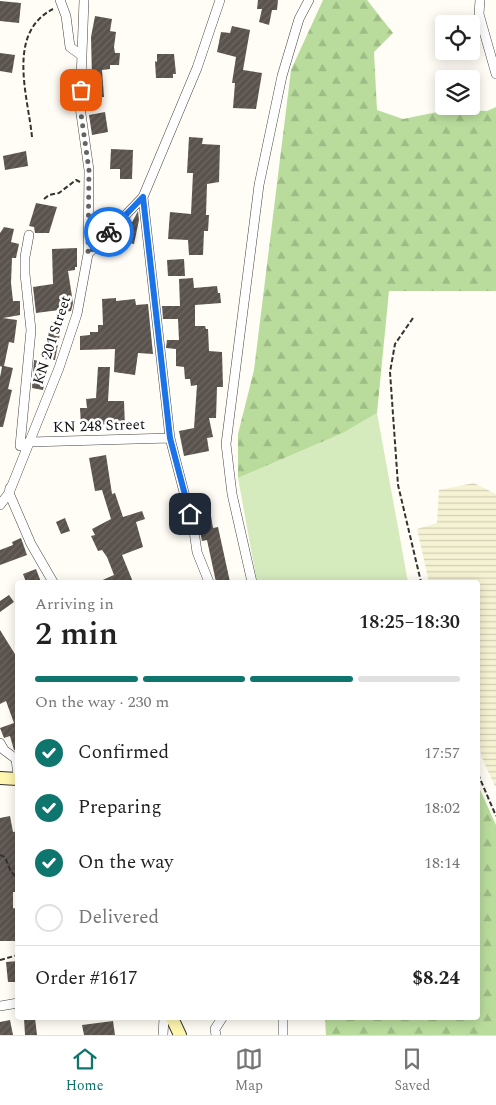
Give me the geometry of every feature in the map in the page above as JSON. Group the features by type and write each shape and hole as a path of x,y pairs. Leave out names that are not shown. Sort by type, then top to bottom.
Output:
{"main road":[{"path":"0,778 15,777"},
{"path":"173,1020 180,1035"}],"street":[{"name":"KN 201 Street","path":"0,505 9,493 30,442 77,314 88,254 88,181 80,107 84,0"},
{"path":"252,580 232,494 226,444 259,185 282,76 299,19 308,0"},
{"path":"480,0 479,14 482,28 496,74"},
{"path":"61,2 66,16 70,48 81,55"},
{"path":"88,254 143,197 197,68 217,3"},
{"path":"143,197 170,438 194,531 197,552 209,580"},
{"path":"29,235 25,256 25,274 31,330 20,446 9,493 31,544 52,580"},
{"name":"KN 248 Street","path":"30,442 170,438"},
{"path":"20,446 30,442"},
{"path":"0,743 4,750 15,758"},
{"path":"0,1006 15,1004"},
{"path":"163,1035 164,1020"},
{"path":"216,1032 221,1020"},
{"path":"283,1020 283,1035"}],"path":[{"path":"32,137 23,65 27,35 40,16 61,2"},
{"path":"44,199 49,195 59,193 76,180 83,184 88,181"},
{"path":"413,318 396,344 390,372 398,485 421,580"},
{"path":"480,779 496,816"},
{"path":"0,855 5,857 11,872 15,875"},
{"path":"0,960 15,956"}],"shaded area":[{"path":"474,483 496,494 496,788 481,756 480,745 480,580 429,580 417,529 437,523 439,490"}],"green space":[{"path":"323,0 367,0 393,33 374,52 377,110 403,119 435,112 435,115 480,115 480,111 487,111 496,107 496,291 389,291 377,413 343,433 238,478 238,434 254,370 291,70"},
{"path":"377,413 408,580 257,580 238,478 343,433"},
{"path":"480,789 496,825 496,1035 326,1035 325,1020 480,1020"}],"building":[{"path":"258,0 278,0 277,10 272,10 269,25 259,22 262,9 257,9"},
{"path":"0,1 21,3 19,23 0,21"},
{"path":"95,16 112,19 110,31 116,32 115,53 120,53 119,65 110,65 110,69 102,70 104,97 89,98 87,78 92,78 91,37"},
{"path":"232,26 250,30 243,70 262,73 256,109 233,108 235,83 232,83 236,57 217,52 221,32 230,33"},
{"path":"0,53 15,55 12,73 0,71"},
{"path":"157,54 174,54 176,74 173,74 173,78 156,78 155,61 157,62"},
{"path":"105,112 108,132 92,135 89,115"},
{"path":"189,137 203,138 202,144 220,145 219,182 207,184 206,215 209,215 208,231 204,231 203,255 189,255 188,240 168,239 170,212 191,214 193,173 187,173"},
{"path":"111,149 133,150 132,179 120,179 120,169 110,169"},
{"path":"26,151 28,166 5,170 3,156"},
{"path":"36,203 57,207 49,233 35,233 34,227 29,226"},
{"path":"138,211 139,220 134,244 124,242 127,228 129,228"},
{"path":"4,227 14,229 11,242 19,244 16,258 12,258 11,283 13,301 20,301 20,315 3,318 17,320 14,343 9,342 4,366 13,368 8,389 12,390 3,427 0,427 0,377 2,367 0,366 0,233"},
{"path":"77,248 77,267 75,267 75,270 68,271 73,303 71,311 60,313 59,310 36,313 33,287 53,284 52,249"},
{"path":"184,259 185,276 168,276 167,260"},
{"path":"193,278 194,288 217,286 218,293 220,293 221,303 195,305 195,326 205,326 208,329 209,351 222,352 223,387 217,387 216,418 209,418 213,437 207,438 209,451 184,456 179,431 194,428 197,385 191,386 190,379 185,379 184,367 176,366 176,349 166,348 167,340 179,340 178,319 163,319 162,306 180,306 179,279"},
{"path":"116,298 116,301 135,299 136,305 148,304 153,354 138,353 135,375 114,372 115,349 80,350 80,336 90,335 90,332 98,332 98,325 103,325 102,299"},
{"path":"50,326 61,328 55,360 44,359"},
{"path":"34,360 48,363 43,390 32,388"},
{"path":"98,367 110,367 108,401 124,401 125,428 110,428 110,424 81,425 80,408 87,408 86,399 96,398"},
{"path":"106,455 112,494 115,493 123,517 142,511 145,519 136,522 143,547 122,555 132,580 103,580 114,575 107,557 102,550 98,551 91,536 95,535 92,529 111,519 102,490 95,491 89,458"},
{"path":"209,504 213,528 218,527 230,580 216,580 207,540 202,541 195,505"},
{"path":"65,518 70,531 61,534 56,522"},
{"path":"21,538 27,555 0,565 0,550 13,545 12,542"},
{"path":"36,569 40,580 25,580 23,574"},
{"path":"9,595 14,602 0,612 0,601"},
{"path":"0,630 15,654 15,750 10,736 4,738 0,728 14,723 6,701 0,704"},
{"path":"10,816 13,832 15,832 15,892 13,892 13,908 15,908 15,941 0,941 0,818"},
{"path":"15,961 15,982 8,982 6,962"},
{"path":"10,1020 13,1035 0,1035 0,1022"},
{"path":"24,1020 35,1020 37,1035 25,1035"},
{"path":"113,1021 115,1035 84,1035 82,1025"}],"way so far":[{"path":"81,90 80,107 89,170 88,254 109,232"}],"route":[{"path":"109,232 143,197 170,438 190,514"}]}
